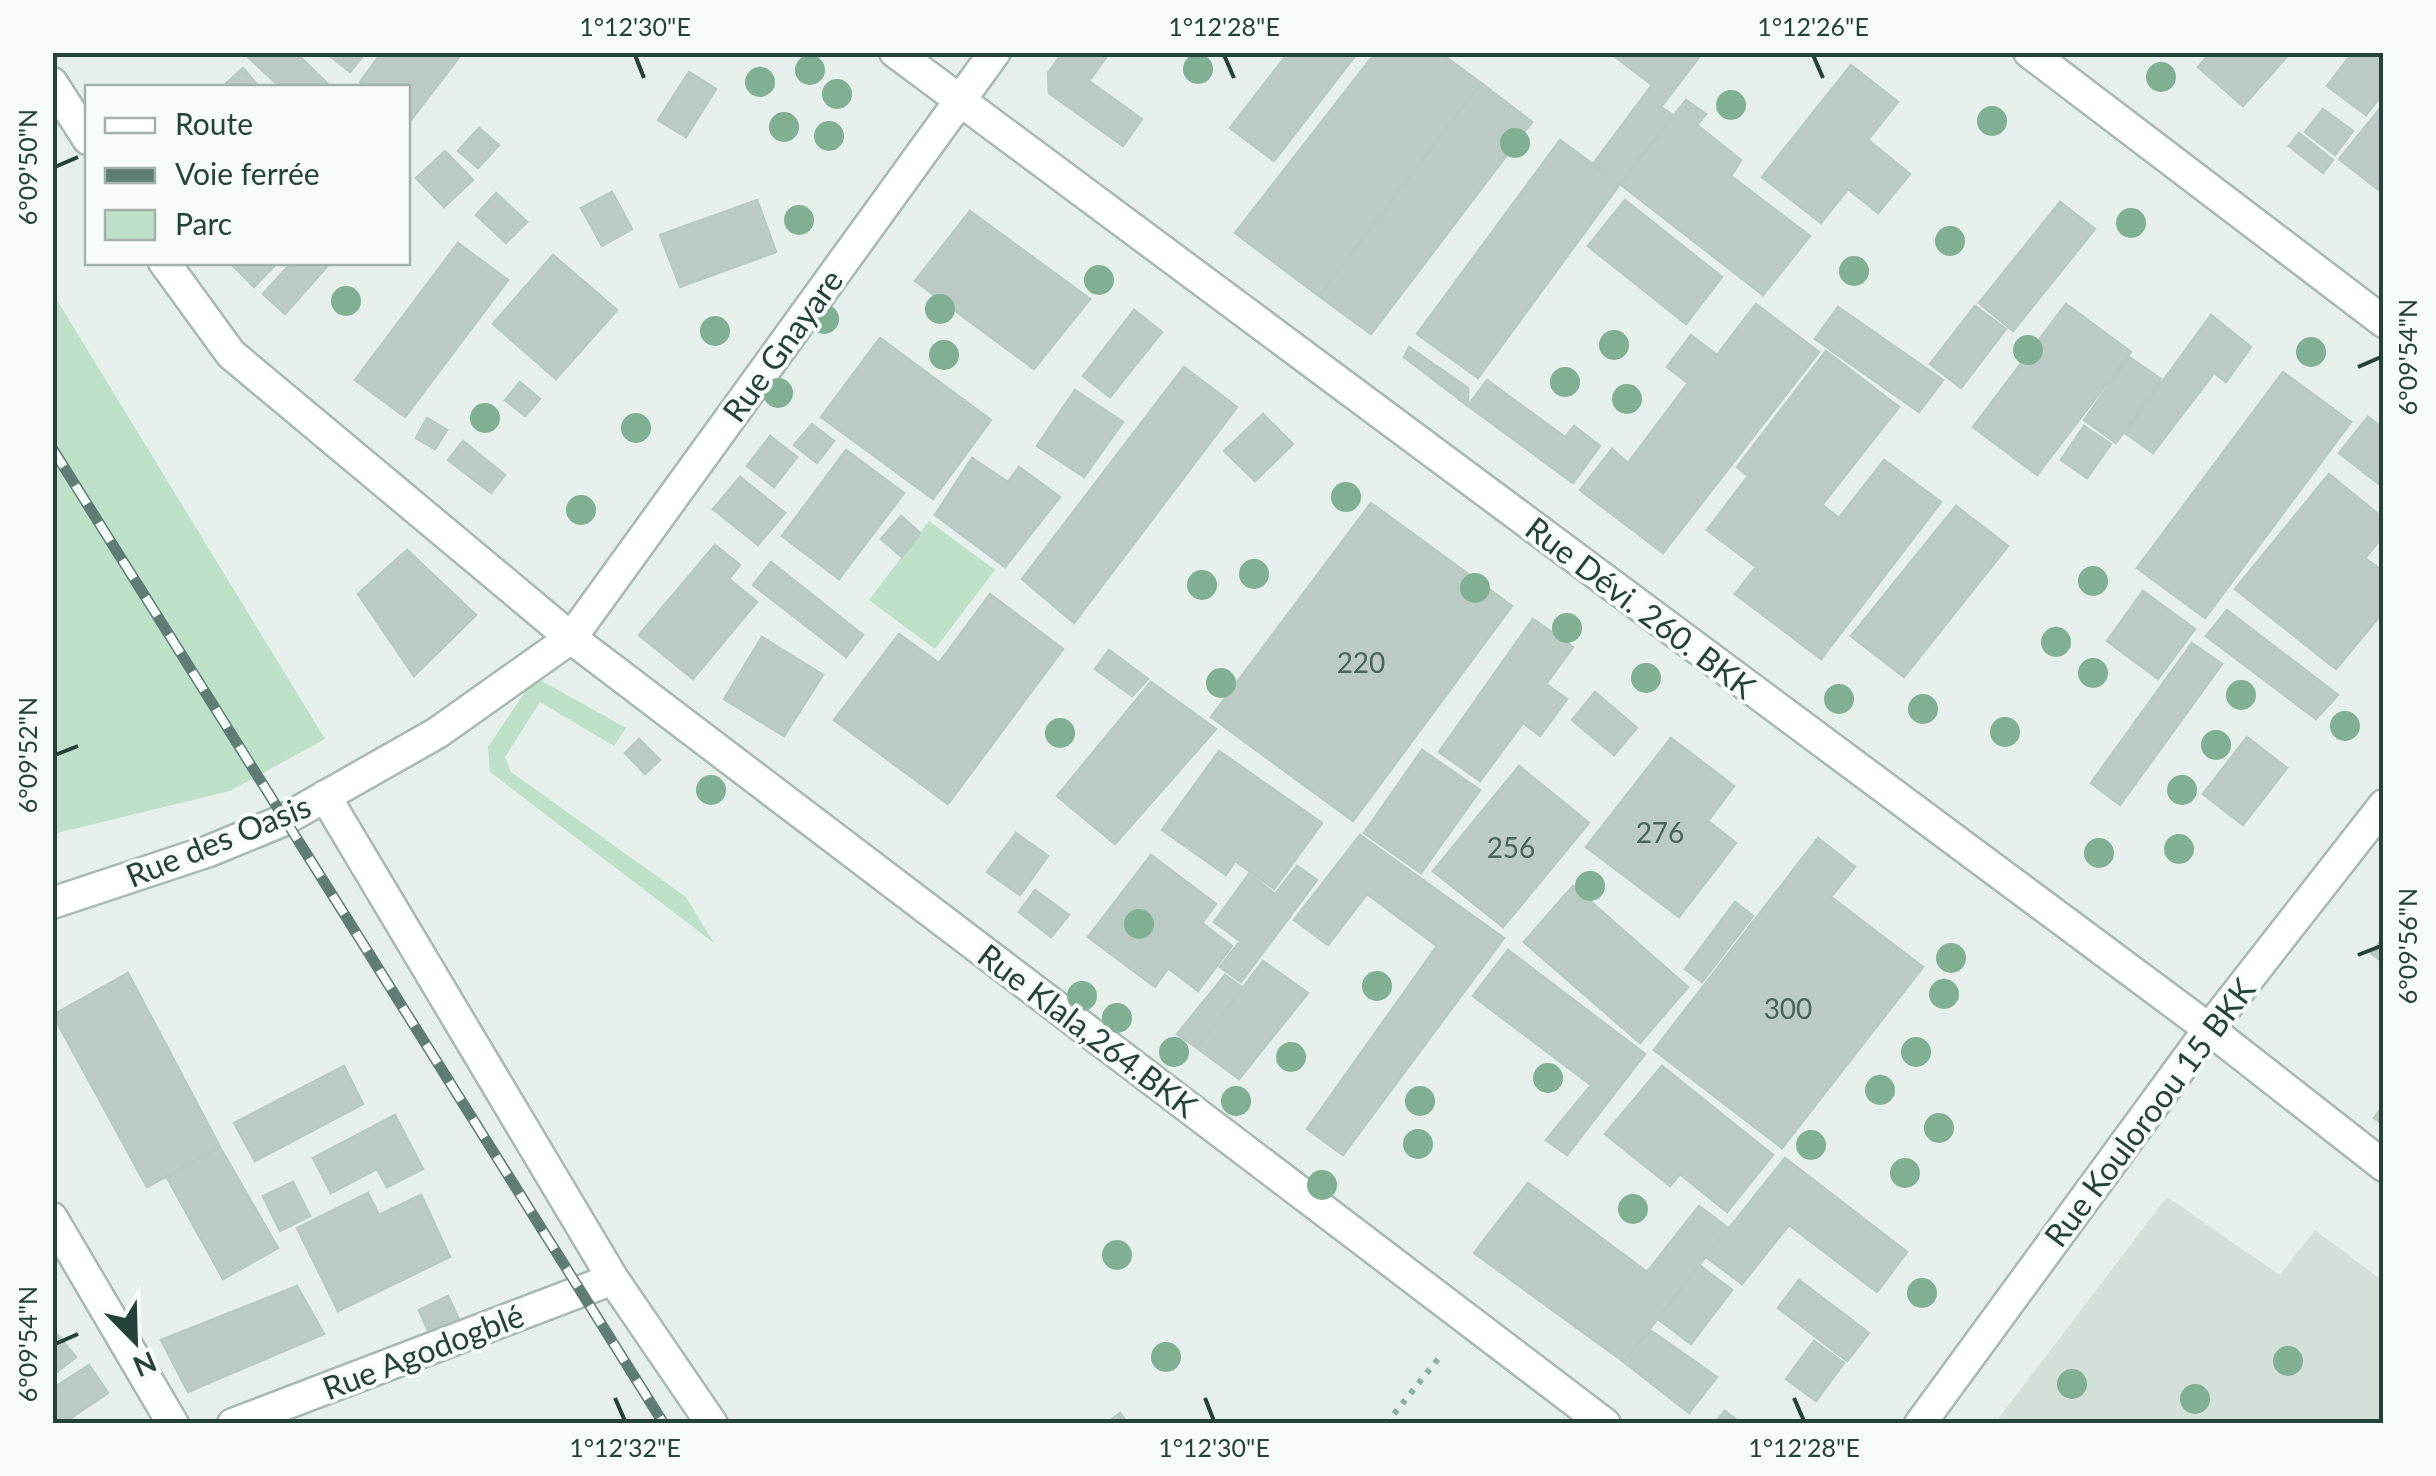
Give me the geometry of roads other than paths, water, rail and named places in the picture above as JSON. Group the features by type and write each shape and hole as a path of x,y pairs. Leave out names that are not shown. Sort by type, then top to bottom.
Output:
{"street":[{"name":"Rue Dévi. 260. BKK","path":"895,52 2209,1029 2384,1166"},
{"name":"Rue Gnayare","path":"437,733 572,638 994,52"},
{"path":"2029,52 2384,322"},
{"path":"52,83 85,134"},
{"name":"Rue Klala,264.BKK","path":"166,265 231,354 572,638 1605,1424"},
{"name":"Rue des Oasis","path":"52,903 209,851 282,821 437,733"},
{"path":"325,796 612,1279 712,1424"},
{"name":"Rue Kouloroou 15 BKK","path":"1920,1424 2209,1029 2384,805"},
{"path":"52,1218 173,1424"},
{"name":"Rue Agodogblé","path":"233,1424 612,1279"}],"railway":[{"path":"52,448 664,1424"}]}
